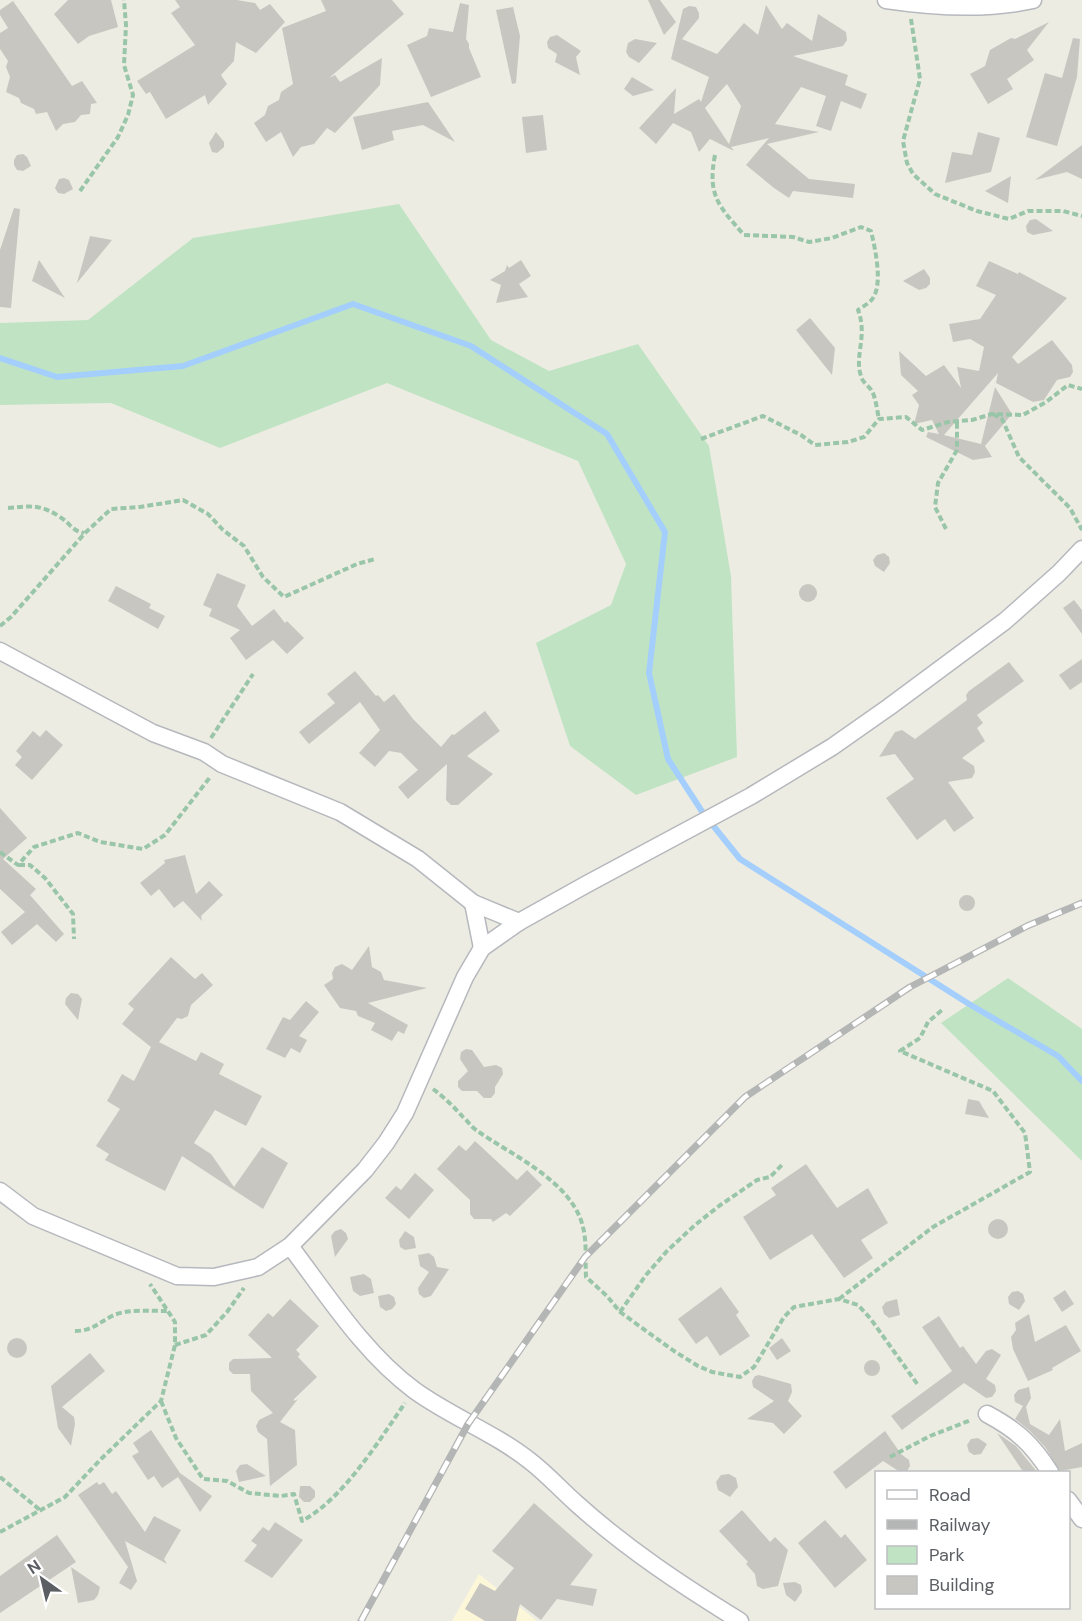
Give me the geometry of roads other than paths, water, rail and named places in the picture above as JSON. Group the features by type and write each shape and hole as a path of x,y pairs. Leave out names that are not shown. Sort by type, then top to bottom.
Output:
{"street":[{"path":"886,0 968,6 1021,3 1033,0"},
{"path":"0,1191 33,1216 177,1276 214,1277 258,1267 290,1246 365,1170 386,1143 405,1113 465,977 482,948 519,922 751,796 832,747 1005,621 1059,573 1082,549"},
{"path":"0,651 153,733 204,752 222,764 340,812 418,859 473,903 519,922"},
{"path":"473,903 482,948"},
{"path":"290,1246 346,1320 386,1366 414,1390 468,1424 519,1452 577,1505 634,1551 692,1592 740,1621"},
{"path":"987,1414 1018,1432 1049,1471"},
{"path":"1070,1503 1082,1519"}],"waterway":[{"path":"0,358 57,377 183,366 353,304 471,346 607,434 665,532 649,673 668,759 703,813 740,859 969,1004 1058,1056 1082,1081"}],"railway":[{"path":"361,1621 468,1424 585,1257 745,1097 910,987 1027,926 1082,903"}]}
